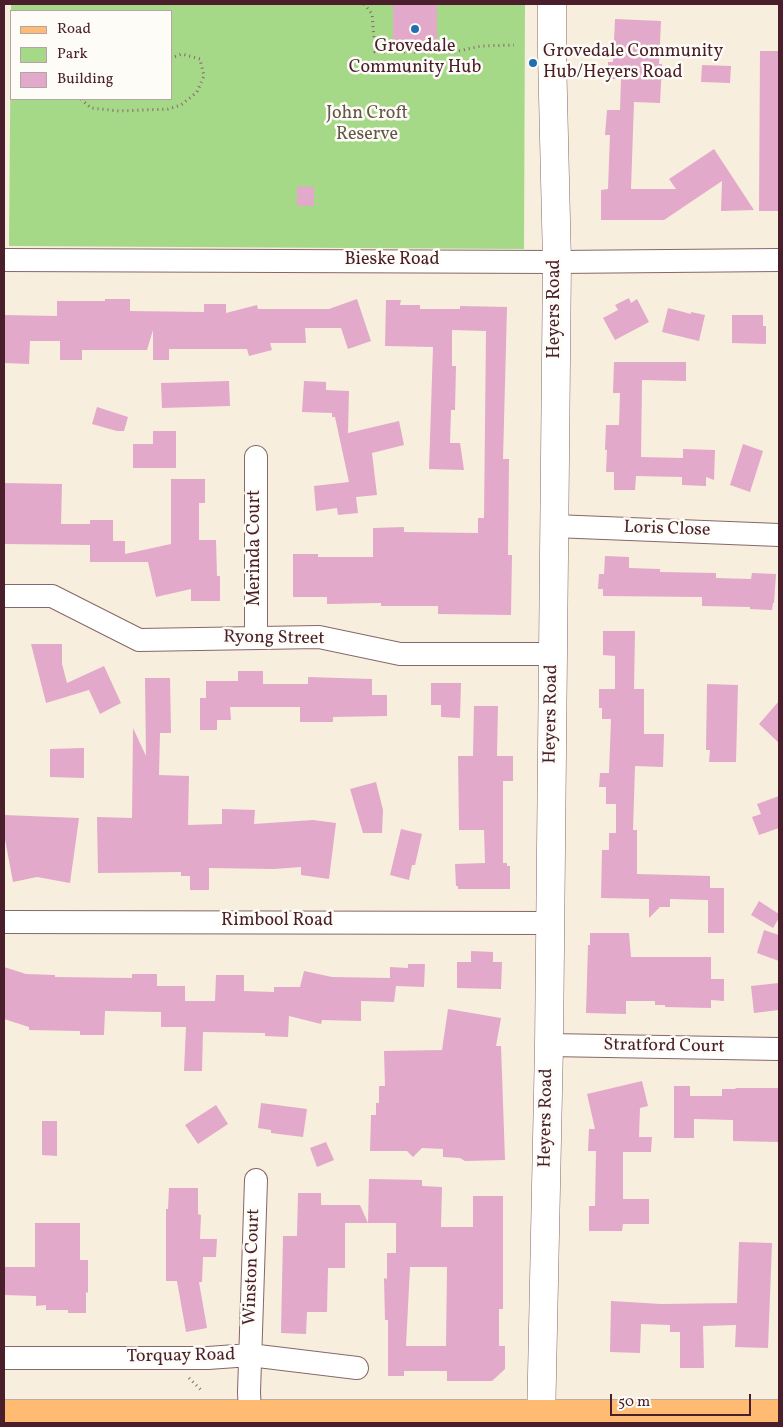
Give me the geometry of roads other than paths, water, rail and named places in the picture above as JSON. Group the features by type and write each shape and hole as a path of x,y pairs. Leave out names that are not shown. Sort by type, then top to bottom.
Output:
{"main road":[{"path":"4,1414 250,1414 542,1418 779,1414"}],"street":[{"name":"Heyers Road","path":"542,1418 549,1045 557,262 552,4"},
{"name":"Bieske Road","path":"4,260 557,262 779,260"},
{"name":"Merinda Court","path":"256,457 256,638"},
{"name":"Loris Close","path":"554,526 779,535"},
{"name":"Ryong Street","path":"4,596 52,596 139,640 319,637 400,654 553,654"},
{"name":"Rimbool Road","path":"4,922 550,922"},
{"name":"Stratford Court","path":"549,1045 779,1049"},
{"name":"Winston Court","path":"250,1414 250,1355 256,1180"},
{"name":"Torquay Road","path":"4,1358 208,1358 250,1355 357,1368"}],"place":[{"name":"Grovedale Community Hub","path":"415,29"},
{"name":"Grovedale Community Hub/Heyers Road","path":"533,63"}],"park label":[{"name":"John Croft Reserve","path":"367,125"}]}
